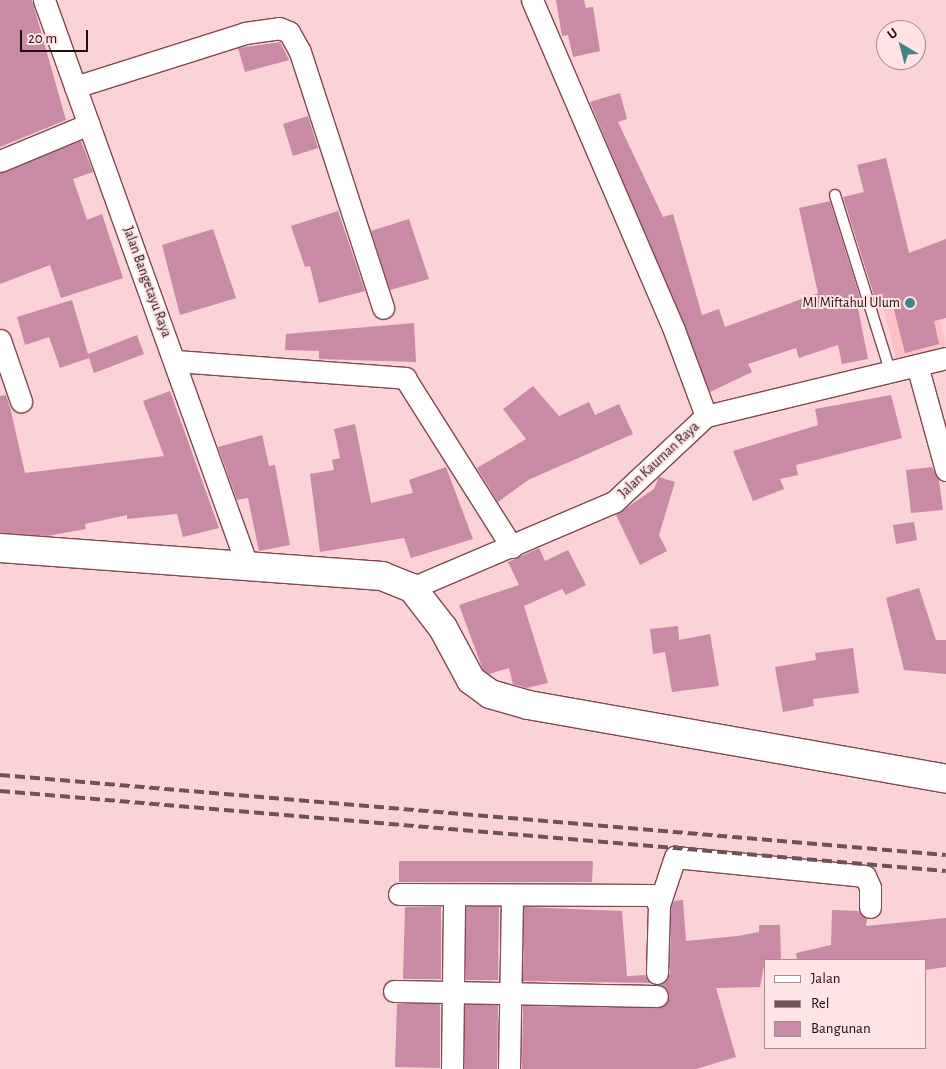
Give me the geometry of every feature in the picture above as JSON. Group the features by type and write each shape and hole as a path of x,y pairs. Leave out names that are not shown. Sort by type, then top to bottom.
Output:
{"street":[{"name":"Jalan Bangetayu Raya","path":"44,0 176,360 247,565"},
{"path":"532,0 674,330 706,416"},
{"path":"75,86 244,33 279,28 289,32 300,52 383,308"},
{"path":"0,161 89,124"},
{"path":"0,340 21,401"},
{"name":"Jalan Kauman Raya","path":"412,588 614,502 706,416 946,358"},
{"path":"176,360 405,378 512,547"},
{"path":"917,365 946,470"},
{"path":"0,548 382,576 412,588 443,628 471,680 490,694 528,705 946,779"},
{"path":"657,973 659,905 675,857 865,876 870,887 870,907"},
{"path":"399,894 512,898 647,894 659,905"},
{"path":"452,1069 454,896"},
{"path":"509,1069 512,992 512,898"},
{"path":"394,991 454,990 657,996"}],"lane":[{"path":"835,196 890,370"}],"shaded area":[{"name":"MI Miftahul Ulum","path":"924,251 946,346 896,359 873,263"}],"building":[{"path":"0,0 32,0 66,120 0,147"},
{"path":"556,0 584,0 586,8 593,7 600,51 573,57 568,35 562,36"},
{"path":"280,42 289,60 245,72 238,48"},
{"path":"620,93 627,119 618,122 663,217 673,214 702,315 719,309 725,327 818,293 799,208 830,201 863,307 858,308 868,359 842,364 838,345 799,358 796,348 748,364 752,372 710,392 590,102"},
{"path":"308,116 318,148 293,156 283,124"},
{"path":"81,141 93,172 73,179 87,220 102,214 123,278 61,298 50,265 0,284 0,173"},
{"path":"886,158 909,253 946,239 946,318 934,321 939,344 905,353 892,302 877,305 843,197 864,192 857,165"},
{"path":"338,211 365,291 319,303 310,266 305,267 291,226"},
{"path":"409,219 429,279 390,290 371,231"},
{"path":"213,229 236,298 180,315 162,245"},
{"path":"72,300 88,354 137,335 144,354 94,373 89,358 60,368 49,337 25,345 17,317"},
{"path":"414,323 416,362 319,359 319,351 285,350 286,334"},
{"path":"533,386 559,416 589,402 595,415 619,404 633,434 528,480 498,502 477,468 526,439 503,409"},
{"path":"170,391 219,528 183,537 177,514 127,519 127,515 85,524 86,529 47,536 0,533 0,396 6,395 10,407 25,473 164,456 143,401"},
{"path":"891,395 902,438 796,465 798,475 780,479 784,489 753,501 733,451 818,425 815,409"},
{"path":"355,424 371,503 413,493 409,480 446,467 473,539 411,558 404,538 320,552 310,474 334,470 332,460 340,458 334,429"},
{"path":"262,435 269,466 275,465 290,545 259,551 248,498 237,500 218,447"},
{"path":"932,467 939,480 943,510 911,513 906,470"},
{"path":"659,477 675,482 659,535 667,551 640,565 616,515 654,489"},
{"path":"914,522 917,540 896,544 893,525"},
{"path":"539,548 545,561 568,550 586,585 566,595 562,589 524,606 548,683 527,688 513,684 509,668 489,674 483,670 459,605 519,585 508,562"},
{"path":"919,588 936,640 946,640 946,674 904,670 886,598"},
{"path":"678,626 679,640 710,634 719,686 672,692 665,652 653,654 650,629"},
{"path":"853,648 859,693 813,699 814,706 783,712 775,667 816,660 815,653"},
{"path":"399,861 593,861 592,882 399,882"},
{"path":"683,900 686,941 738,936 759,932 759,925 780,925 781,959 764,959 760,987 716,988 736,1057 696,1069 522,1069 523,1006 657,1008 667,1003 668,990 661,985 670,973 671,907 674,901"},
{"path":"405,907 441,907 441,979 403,979"},
{"path":"466,907 499,907 498,980 466,980"},
{"path":"524,907 622,911 627,976 645,975 650,983 523,981"},
{"path":"832,910 858,911 867,919 866,926 946,918 946,967 926,970 926,959 797,959 796,953 831,945"},
{"path":"397,1004 440,1004 440,1068 395,1067"},
{"path":"465,1005 498,1005 497,1069 464,1069"}],"railway":[{"path":"0,775 946,855"},
{"path":"0,791 946,871"}],"place":[{"name":"MI Miftahul Ulum","path":"910,303"}]}
